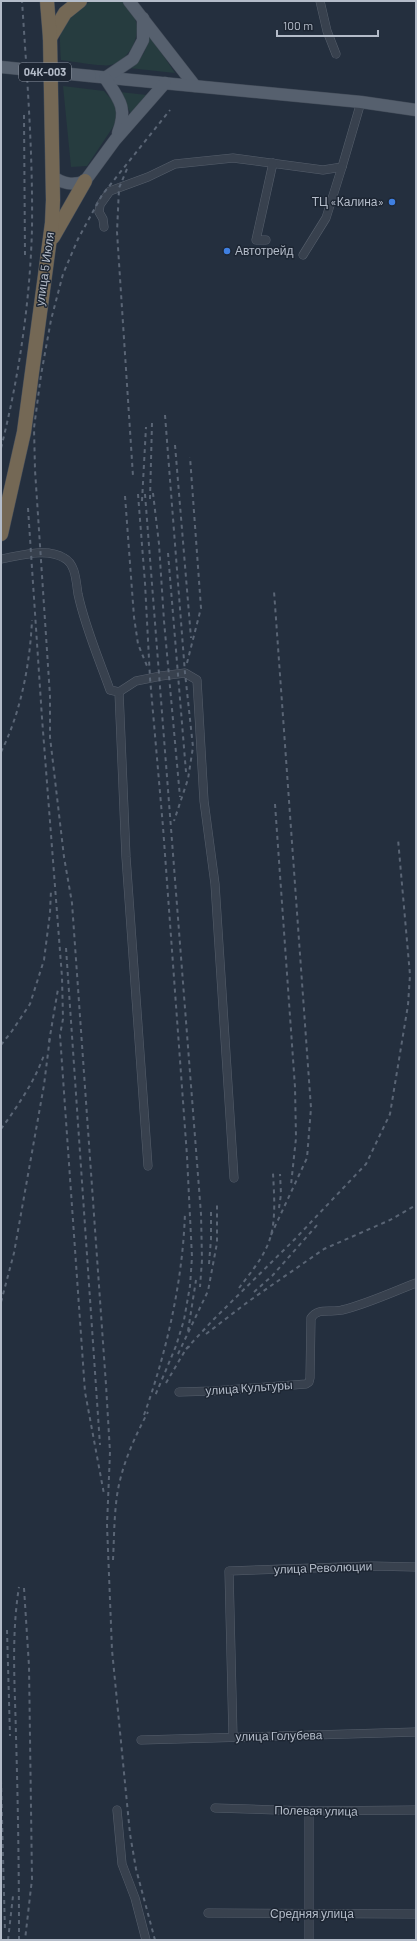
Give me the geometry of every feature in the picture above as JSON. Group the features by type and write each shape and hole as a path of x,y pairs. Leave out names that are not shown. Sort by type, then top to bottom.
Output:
{"highway":[{"name":"улица 5 Июля","path":"1,534 24,432 52,211 50,38 47,1"},
{"path":"50,38 65,13 80,1"},
{"path":"48,250 63,217 85,181"}],"main road":[{"path":"129,1 194,86"},
{"path":"105,78 133,60 143,40 143,18"},
{"name":"04К-003","path":"1,67 105,78"},
{"path":"105,78 361,102 416,110"},
{"path":"105,78 123,107 123,119 116,140"},
{"path":"52,176 65,183 78,184 85,181 116,140 165,83"}],"street":[{"path":"320,1 327,31 336,54"},
{"path":"303,255 326,218 361,102"},
{"path":"104,227 103,219 99,212 100,205 110,190 148,177 175,164 233,158 323,170 342,167"},
{"path":"266,240 256,240 273,163"},
{"path":"1,559 49,553 65,558 73,567 81,608 110,690 119,692 136,681 185,673 197,680 204,801 215,884 234,1178"},
{"path":"119,692 126,857 148,1166"},
{"name":"улица Культуры","path":"179,1392 306,1384 309,1382 310,1378 310,1318 314,1313 318,1311 344,1310 416,1283"},
{"name":"улица Революции","path":"233,1737 229,1571 371,1566 416,1567"},
{"name":"улица Голубева","path":"141,1740 416,1732"},
{"name":"Полевая улица","path":"215,1808 310,1812 416,1810"},
{"path":"117,1810 122,1864 135,1898 146,1940"},
{"path":"308,1940 310,1812"},
{"name":"Средняя улица","path":"208,1913 416,1914"}],"green space":[{"path":"91,1 123,1 134,16 137,28 134,42 127,54 116,63 101,65 61,60 60,37 63,24 72,14"},
{"path":"148,33 175,73 129,68 144,53 147,45"},
{"path":"63,86 104,91 117,106 117,121 87,166 71,167"},
{"path":"120,92 147,95 131,114"}],"railway":[{"path":"1,448 18,367 26,312 31,256 31,144 22,1"},
{"path":"155,1940 136,1869 130,1834 112,1650 107,1525 110,1452 106,1385 72,903 64,857 50,737 50,696 35,470 34,428 41,375 51,320 63,274 78,239 102,195 170,110"},
{"path":"24,115 25,255"},
{"path":"127,169 119,188 117,232 133,476"},
{"path":"165,415 185,673 193,747 188,779 174,821"},
{"path":"150,499 152,423"},
{"path":"142,501 146,427"},
{"path":"175,445 191,638"},
{"path":"187,663 201,608 190,457"},
{"path":"153,493 159,544 164,621 180,797"},
{"path":"138,494 150,678 163,827 187,1156 192,1257 190,1286 184,1320 176,1346 155,1396"},
{"path":"145,494 201,1214 202,1260 200,1287"},
{"path":"125,496 134,617 138,644 147,666"},
{"path":"28,508 42,718 62,977 63,1019 60,1035 85,1392 104,1494"},
{"path":"168,553 186,772"},
{"path":"271,1235 307,1158 311,1108 274,591"},
{"path":"1,752 14,721 27,671 32,620"},
{"path":"275,804 295,1087 296,1138 291,1185"},
{"path":"186,1349 214,1319 295,1239 366,1164 390,1114 408,1005 410,975 398,839"},
{"path":"1,1045 30,1004 44,960 50,913 51,890"},
{"path":"66,948 100,1445"},
{"path":"49,1042 58,989"},
{"path":"1,1302 14,1253 44,1085 50,1037"},
{"path":"1,1129 31,1084 44,1055"},
{"path":"239,1288 262,1256 269,1242 273,1228 274,1212 273,1173"},
{"path":"279,1208 281,1194 280,1174"},
{"path":"178,1354 208,1291 217,1243 217,1205"},
{"path":"206,1334 249,1301 324,1249 390,1220 416,1205"},
{"path":"209,1264 211,1210"},
{"path":"144,1415 167,1341 181,1263 185,1212"},
{"path":"254,1292 272,1276 318,1224"},
{"path":"188,1331 196,1280"},
{"path":"166,1383 186,1349 190,1346"},
{"path":"113,1560 115,1511 120,1480 132,1445 148,1412"},
{"path":"19,1587 15,1624 14,1662 18,1812 19,1940"},
{"path":"24,1588 29,1666 32,1879 25,1940"},
{"path":"7,1630 10,1736"},
{"path":"1,1780 5,1932"},
{"path":"8,1940 13,1896"}],"place":[{"name":"ТЦ «Калина»","path":"392,202"},
{"name":"Автотрейд","path":"227,251"}]}
